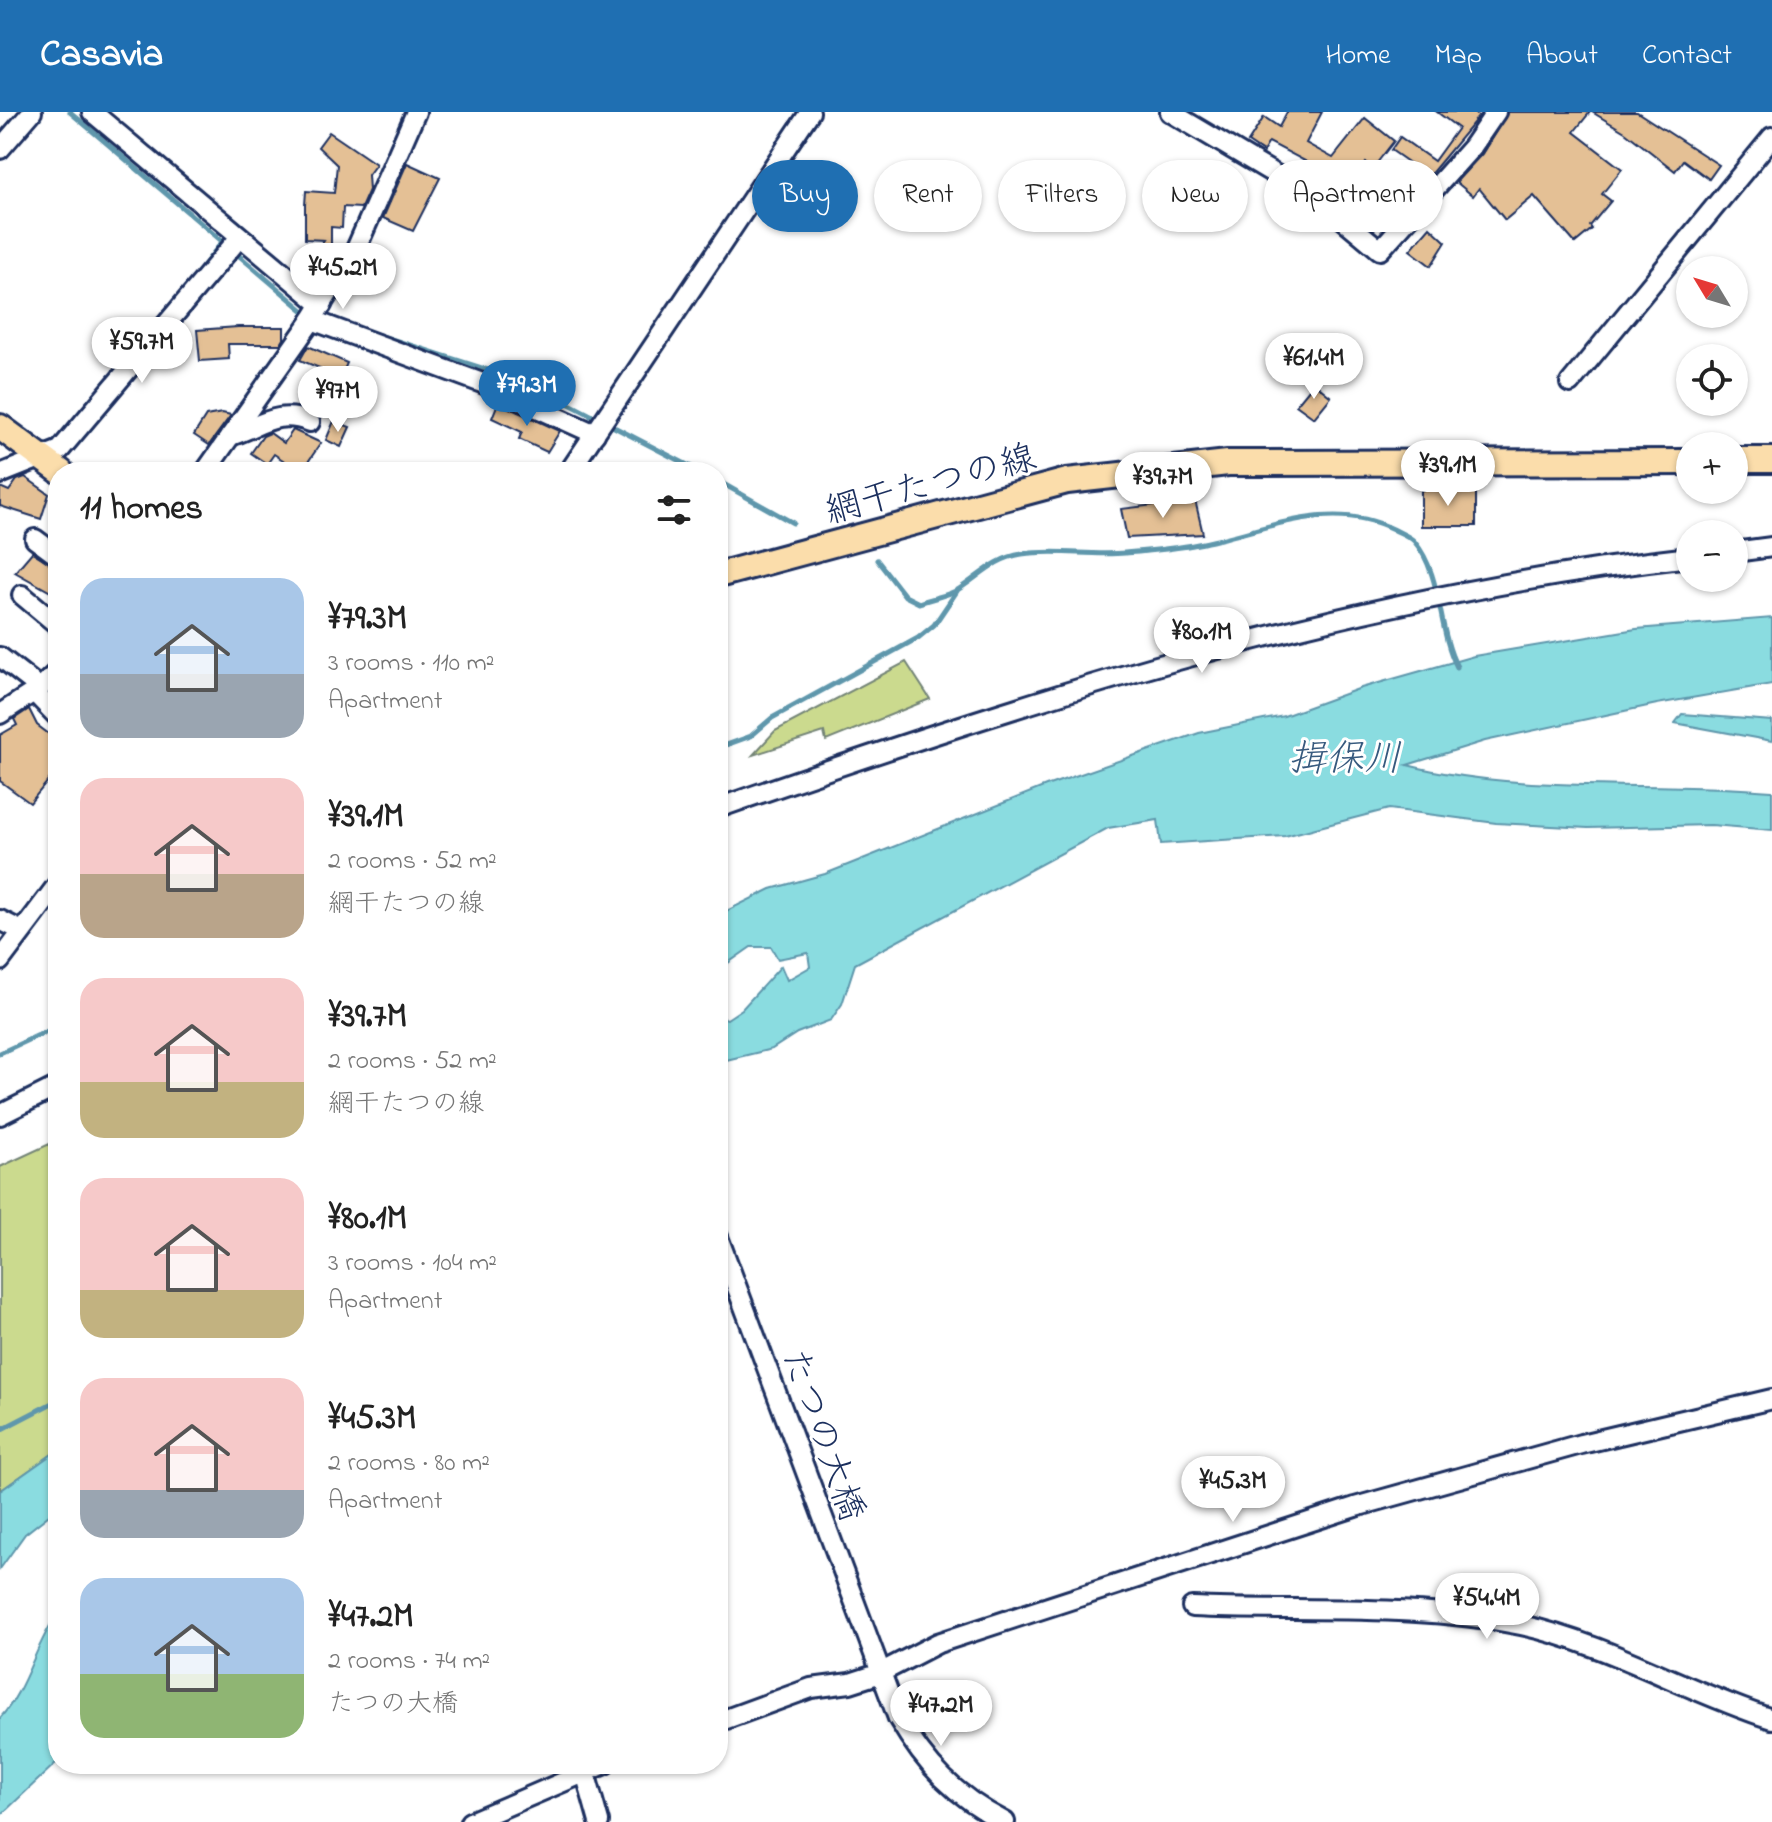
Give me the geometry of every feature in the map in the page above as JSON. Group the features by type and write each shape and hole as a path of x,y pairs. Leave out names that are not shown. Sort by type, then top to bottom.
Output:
{"main road":[{"path":"0,427 48,462"},
{"path":"1748,460 1772,460"},
{"name":"網干たつの線","path":"728,572 1067,481 1228,463 1676,462"}],"street":[{"path":"0,149 32,112"},
{"path":"92,112 240,237 317,312 595,434"},
{"path":"212,462 317,312 356,249 416,112"},
{"path":"576,462 810,112"},
{"path":"1170,112 1325,204 1380,250 1472,147 1496,112"},
{"path":"1570,383 1772,137"},
{"path":"0,474 60,450 240,237"},
{"path":"230,436 268,420 292,415 310,422"},
{"path":"35,539 48,549"},
{"path":"1748,550 1772,547"},
{"path":"728,805 995,714 1253,639 1549,574 1676,559"},
{"path":"22,595 48,617"},
{"path":"0,657 48,704"},
{"path":"0,714 48,680"},
{"path":"0,961 48,897"},
{"path":"0,920 22,931"},
{"path":"0,1115 48,1091"},
{"name":"たつの大橋","path":"728,1264 878,1674 898,1718 922,1758 949,1785 1005,1822"},
{"path":"728,1718 811,1688 850,1683 878,1674 938,1643 1355,1507 1581,1444 1772,1399"},
{"path":"1192,1607 1398,1612 1463,1616 1521,1626 1578,1641 1772,1719"},
{"path":"470,1822 580,1774"},
{"path":"586,1774 599,1822"}],"green space":[{"path":"906,662 930,699 826,741 824,732 753,755 775,731"},
{"path":"48,1145 48,1457 0,1491 0,1167"}],"water":[{"name":"揖保川","path":"1772,618 1772,684 1657,704 1485,741 1407,765 1452,774 1542,784 1772,791 1772,830 1711,825 1588,828 1496,823 1389,809 1285,836 1161,844 1158,820 1108,828 855,964 842,1004 831,1020 797,1033 772,1049 728,1060 728,1018 742,1009 781,966 787,980 810,967 808,953 778,959 771,947 751,947 728,963 728,910 771,889 825,874 1046,786 1199,733 1284,716 1361,688 1474,656 1636,629"},
{"path":"1682,714 1772,721 1772,741 1675,723"},
{"path":"48,1457 48,1516 25,1534 0,1569 0,1491"},
{"path":"48,1630 48,1770 0,1816 0,1718 18,1693"}],"building":[{"path":"1287,112 1322,112 1306,143 1333,158 1365,118 1394,141 1379,160 1303,160 1269,142 1263,152 1248,142 1264,117 1279,127"},
{"path":"1437,112 1473,112 1479,116 1442,160 1435,160 1458,128"},
{"path":"1508,112 1590,112 1574,132 1622,169 1602,194 1611,201 1590,226 1592,229 1575,243 1534,196 1505,220 1479,188 1473,196 1456,182 1482,154"},
{"path":"1592,112 1637,112 1719,165 1709,179 1683,160 1675,171 1625,132"},
{"path":"329,132 376,164 368,175 369,190 361,208 343,207 342,228 331,227 331,249 337,253 329,267 313,258 324,240 305,239 305,205 306,191 334,193 337,165 318,147"},
{"path":"1400,137 1433,160 1405,160 1391,150"},
{"path":"407,163 440,178 413,231 383,218"},
{"path":"1426,232 1435,232 1446,242 1431,266 1410,250"},
{"path":"284,327 284,339 281,344 228,344 229,359 200,361 197,330"},
{"path":"308,346 347,363 341,377 300,360"},
{"path":"1314,383 1331,397 1314,418 1296,405"},
{"path":"498,403 560,431 547,452 519,439 522,432 492,418"},
{"path":"231,415 209,445 194,435 206,416"},
{"path":"334,421 350,427 341,447 326,440"},
{"path":"293,430 321,443 308,462 286,462 274,454 268,462 264,462 251,453 263,436 270,433 284,443"},
{"path":"25,477 48,493 41,519 0,506 0,487 9,491 17,480"},
{"path":"1421,490 1476,490 1476,526 1421,526"},
{"path":"1195,500 1203,534 1127,538 1121,509"},
{"path":"32,552 48,562 48,590 15,572"},
{"path":"29,709 37,725 48,733 48,781 30,803 0,781 0,735 17,725 14,719"}],"waterway":[{"path":"70,112 310,316"},
{"path":"201,269 222,242"},
{"path":"319,316 529,383 682,462"},
{"path":"728,487 793,523"},
{"path":"877,560 905,596 919,603 955,591 996,563 1022,554 1152,551 1198,544 1296,520 1345,516 1369,520 1410,538 1423,555 1435,586 1446,636 1457,667"},
{"path":"728,744 751,736 772,718 918,638 934,625 957,591"},
{"path":"0,1053 48,1031"},
{"path":"0,1430 48,1405"}]}
